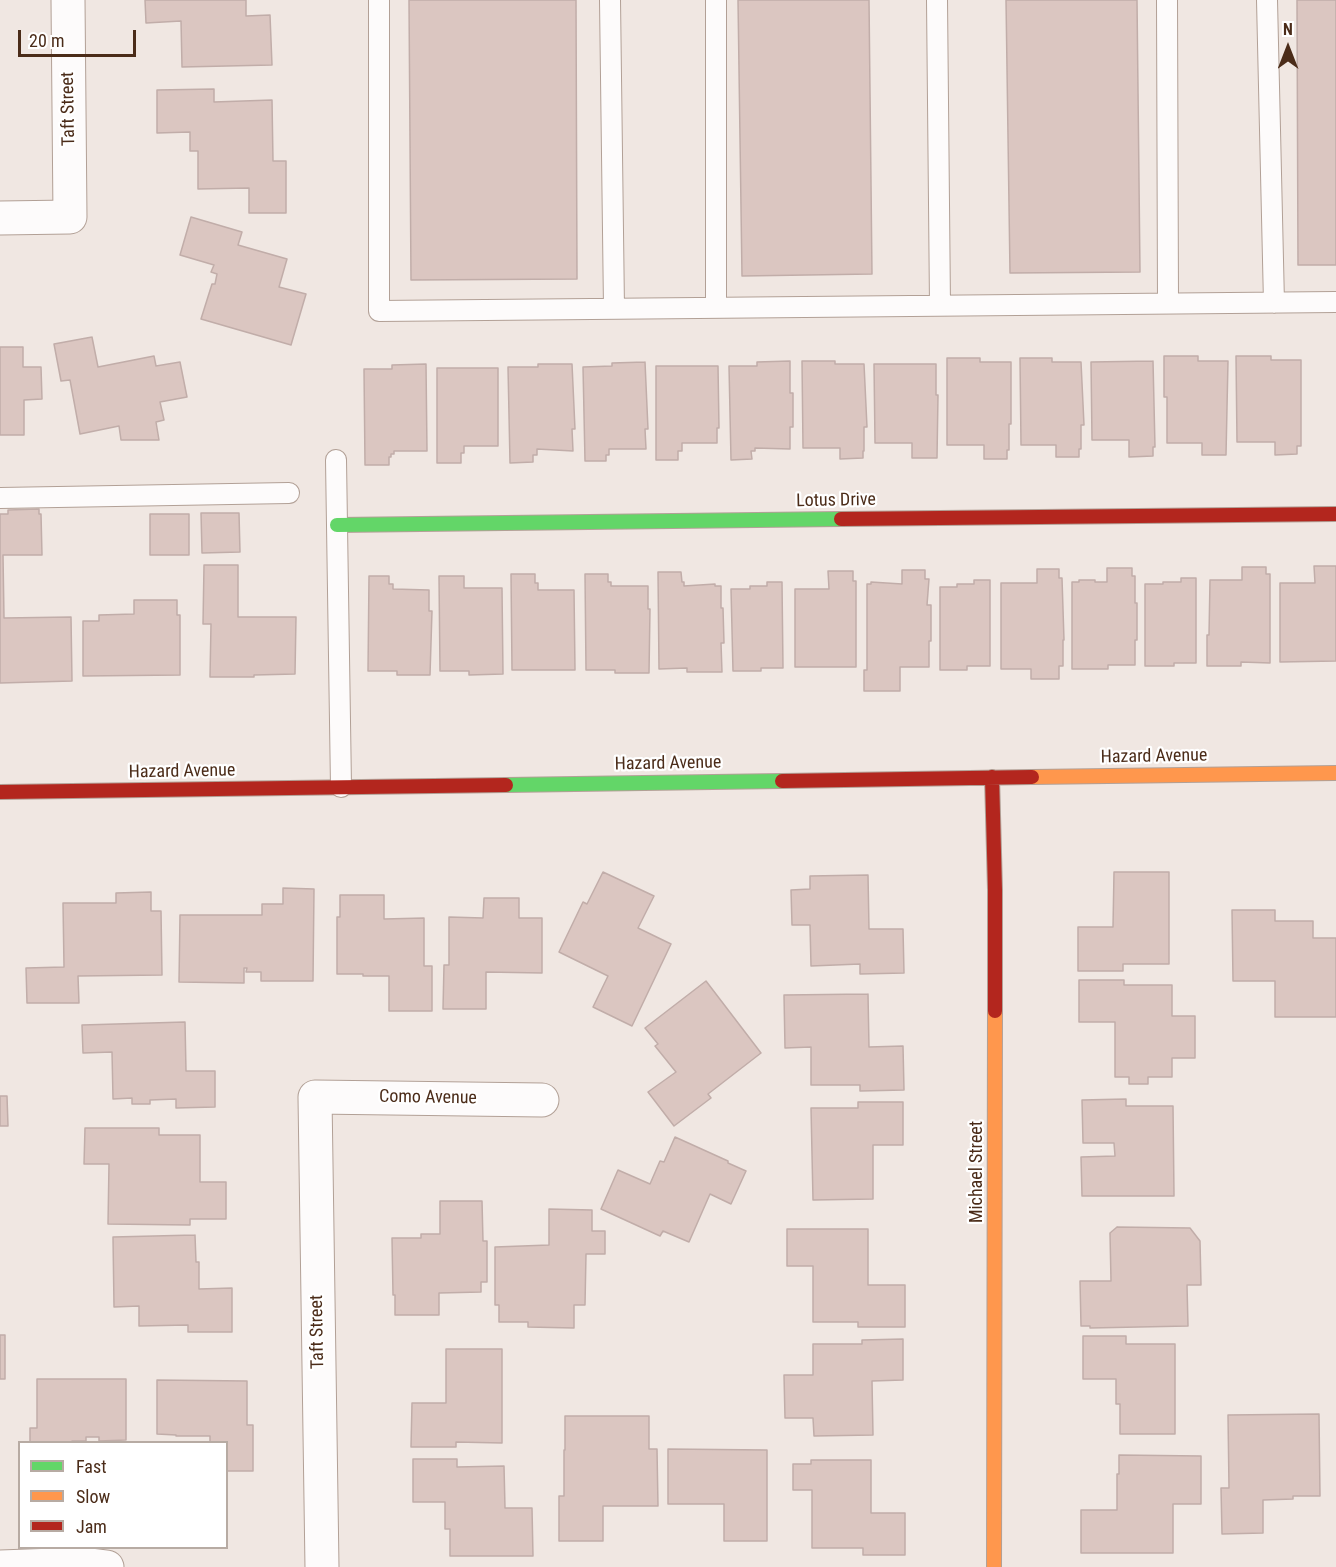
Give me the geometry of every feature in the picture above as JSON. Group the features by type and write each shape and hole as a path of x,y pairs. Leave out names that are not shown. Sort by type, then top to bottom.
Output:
{"street":[{"name":"Taft Street","path":"0,218 70,218 68,0"},
{"name":"Lotus Drive","path":"337,525 1336,513"},
{"name":"Hazard Avenue","path":"0,792 1336,773"},
{"name":"Michael Street","path":"992,777 995,890 994,1567"},
{"name":"Taft Street","path":"315,1097 322,1567"},
{"name":"Como Avenue","path":"315,1097 542,1100"},
{"path":"0,1566 83,1564 107,1567"}],"lane":[{"path":"379,0 379,311 1336,302"},
{"path":"610,0 614,308"},
{"path":"716,0 716,307"},
{"path":"937,0 940,305"},
{"path":"1167,0 1168,303"},
{"path":"1267,0 1274,303"},
{"path":"336,460 340,787"},
{"path":"0,498 289,493"}],"building":[{"path":"145,0 246,0 246,16 270,15 272,65 182,67 181,21 146,23"},
{"path":"409,0 576,0 577,279 411,280"},
{"path":"738,0 869,0 872,274 742,276"},
{"path":"1006,0 1137,0 1140,272 1010,273"},
{"path":"1297,0 1336,0 1336,265 1298,265"},
{"path":"214,89 214,102 272,100 273,161 286,161 286,213 249,213 249,188 198,189 198,151 190,151 190,132 157,133 157,90"},
{"path":"191,217 242,232 238,245 287,259 279,287 306,294 291,345 201,319 217,274 211,272 214,265 180,255"},
{"path":"92,337 98,367 154,356 156,366 180,362 187,397 160,402 164,420 156,422 159,440 121,440 119,426 80,434 70,380 61,381 54,344"},
{"path":"0,347 23,347 23,367 41,367 42,399 24,400 24,435 0,435"},
{"path":"1164,356 1198,356 1198,361 1228,361 1226,455 1202,455 1202,443 1167,443"},
{"path":"1236,356 1271,356 1271,360 1301,360 1301,446 1297,446 1297,454 1275,455 1275,442 1237,442"},
{"path":"947,358 980,358 980,362 1011,362 1011,424 1009,424 1007,459 984,459 984,445 947,445"},
{"path":"1020,358 1052,358 1052,362 1081,362 1084,425 1081,425 1079,457 1056,457 1056,445 1021,445"},
{"path":"790,361 793,427 790,427 790,449 755,448 755,451 751,451 752,459 731,460 729,366 757,366 757,362"},
{"path":"802,361 864,364 867,427 864,427 863,458 840,459 840,448 803,448"},
{"path":"1153,361 1155,447 1153,447 1153,456 1129,457 1129,440 1092,440 1091,362"},
{"path":"645,362 648,429 645,429 646,449 609,449 606,461 585,461 583,367"},
{"path":"426,364 427,451 394,451 394,454 389,457 389,465 365,465 364,369 392,369 392,365"},
{"path":"538,364 572,364 575,429 572,429 573,451 537,449 537,455 533,455 533,462 510,463 508,367 538,367"},
{"path":"874,364 936,364 937,458 912,458 912,443 875,443"},
{"path":"656,366 718,366 719,428 717,428 717,443 682,443 682,451 678,451 678,460 656,460"},
{"path":"437,368 498,368 498,446 464,446 461,463 437,463"},
{"path":"39,509 42,555 3,555 4,618 71,617 72,681 0,683 0,514 8,514 8,510"},
{"path":"201,513 239,513 240,552 202,553"},
{"path":"150,514 189,514 189,555 150,555"},
{"path":"204,565 238,565 238,617 296,617 295,674 210,677 211,624 203,624"},
{"path":"1314,566 1336,566 1336,661 1280,662 1280,583 1315,583"},
{"path":"1242,567 1266,567 1266,574 1270,574 1270,663 1241,662 1241,666 1207,666 1210,580 1242,580"},
{"path":"1107,568 1132,568 1132,576 1135,576 1137,640 1135,640 1135,665 1108,665 1108,669 1072,669 1072,582 1095,580 1095,582 1107,582"},
{"path":"1037,569 1059,569 1059,578 1062,578 1064,640 1063,666 1059,666 1059,679 1031,679 1031,669 1001,669 1001,583 1037,583"},
{"path":"902,570 925,570 925,579 929,579 927,605 931,605 931,641 929,641 929,667 900,667 900,691 864,691 864,670 867,670 867,584 871,582 902,584"},
{"path":"828,571 853,571 853,581 856,581 856,667 795,667 795,589 829,589"},
{"path":"658,572 681,572 684,586 715,584 715,586 721,586 724,643 721,643 722,672 687,672 687,668 659,669"},
{"path":"511,574 535,574 538,590 574,590 575,670 512,670"},
{"path":"585,574 608,574 608,582 611,582 611,586 648,586 649,673 586,670"},
{"path":"369,576 389,576 389,584 393,584 393,589 429,590 429,611 432,611 430,675 397,675 397,671 368,671"},
{"path":"439,576 464,576 464,588 502,588 503,674 469,675 469,671 440,671"},
{"path":"1181,578 1196,578 1196,663 1145,666 1145,584 1181,582"},
{"path":"974,580 990,580 990,666 967,666 967,670 940,670 940,587 974,584"},
{"path":"767,582 782,582 783,668 733,671 731,589 767,586"},
{"path":"134,600 177,600 177,615 180,615 180,675 83,676 83,621 99,621 99,615 134,614"},
{"path":"603,872 654,896 638,928 671,944 632,1026 593,1007 608,976 559,952 583,902 587,904"},
{"path":"1114,872 1169,872 1169,964 1123,964 1123,971 1078,971 1078,927 1113,927"},
{"path":"868,875 869,929 903,929 904,973 860,974 860,964 811,966 810,925 792,925 791,890 810,889 810,876"},
{"path":"283,888 314,889 313,981 261,981 261,972 246,972 247,968 244,968 244,983 179,982 180,915 262,915 262,904 283,904"},
{"path":"151,892 151,911 161,911 162,975 78,976 79,1003 27,1003 26,968 64,967 63,903 116,903 116,893"},
{"path":"340,895 384,895 384,919 424,918 424,966 432,966 432,1011 389,1011 389,976 337,974 337,917 340,917"},
{"path":"484,898 519,898 519,918 542,918 542,973 486,972 486,1009 443,1009 444,965 449,965 449,917 483,918"},
{"path":"1232,910 1275,910 1275,921 1313,921 1313,938 1336,938 1336,1017 1275,1017 1275,981 1233,981"},
{"path":"1079,980 1124,980 1124,985 1172,985 1172,1016 1195,1016 1195,1058 1172,1058 1172,1077 1148,1077 1148,1084 1129,1084 1129,1077 1115,1077 1115,1022 1079,1022"},
{"path":"706,981 761,1053 708,1094 711,1098 674,1126 648,1092 676,1072 655,1046 658,1044 645,1028"},
{"path":"868,994 869,1047 903,1046 904,1090 860,1091 860,1085 811,1085 811,1047 785,1048 784,995"},
{"path":"185,1022 186,1071 215,1071 215,1107 176,1108 176,1099 150,1100 150,1104 132,1104 132,1098 113,1099 112,1052 83,1053 82,1025"},
{"path":"0,1096 7,1096 8,1126 0,1126"},
{"path":"1126,1099 1126,1106 1173,1106 1174,1196 1082,1196 1081,1157 1115,1156 1114,1143 1083,1143 1082,1100"},
{"path":"858,1102 903,1102 903,1145 873,1145 873,1199 813,1200 811,1108 858,1108"},
{"path":"85,1128 159,1128 159,1135 200,1135 200,1182 226,1182 226,1219 190,1219 190,1225 108,1224 109,1164 84,1164"},
{"path":"675,1137 746,1171 731,1204 710,1194 689,1242 663,1231 660,1236 601,1209 618,1170 650,1184 660,1161 664,1162"},
{"path":"440,1201 482,1201 483,1241 487,1241 487,1282 481,1282 481,1292 439,1293 439,1315 395,1315 392,1238 421,1238 421,1234 440,1234"},
{"path":"549,1209 592,1210 592,1231 605,1231 605,1254 586,1254 585,1305 574,1305 574,1328 528,1327 528,1322 499,1322 499,1305 495,1305 495,1247 549,1245"},
{"path":"1117,1227 1190,1228 1200,1241 1201,1285 1187,1285 1188,1326 1090,1328 1090,1326 1081,1326 1080,1281 1111,1281 1110,1233"},
{"path":"787,1229 868,1229 868,1285 905,1285 905,1327 858,1327 858,1322 813,1322 813,1266 787,1266"},
{"path":"195,1235 196,1262 199,1262 199,1289 232,1288 232,1332 188,1332 188,1325 139,1326 139,1306 114,1307 113,1237"},
{"path":"0,1335 5,1335 5,1379 0,1379"},
{"path":"1083,1336 1126,1336 1126,1344 1175,1344 1175,1434 1120,1434 1120,1404 1116,1404 1116,1379 1083,1379"},
{"path":"903,1339 903,1380 872,1381 873,1435 814,1436 813,1418 785,1418 784,1375 813,1375 813,1344 862,1344 862,1340"},
{"path":"446,1349 502,1349 502,1443 456,1442 456,1447 411,1447 412,1403 446,1403"},
{"path":"37,1379 126,1379 126,1440 99,1441 99,1437 86,1437 86,1441 30,1441 30,1428 37,1428"},
{"path":"157,1380 247,1381 247,1425 253,1425 253,1471 228,1471 228,1441 210,1441 210,1436 157,1434"},
{"path":"1319,1414 1320,1496 1293,1496 1293,1499 1263,1500 1263,1533 1222,1534 1221,1488 1229,1488 1228,1415"},
{"path":"565,1416 649,1416 649,1449 657,1449 658,1506 603,1506 603,1541 559,1541 559,1496 564,1496"},
{"path":"668,1449 767,1450 767,1541 724,1541 724,1504 668,1504"},
{"path":"1119,1455 1201,1456 1201,1504 1173,1504 1173,1553 1081,1553 1081,1510 1117,1510"},
{"path":"413,1459 457,1459 457,1467 504,1466 505,1508 532,1508 533,1556 450,1556 450,1529 445,1529 445,1502 413,1502"},
{"path":"811,1460 871,1460 871,1513 905,1513 905,1555 863,1555 863,1548 812,1548 812,1490 793,1490 793,1464 811,1464"}],"traffic: fast":[{"path":"337,525 841,519"},
{"path":"506,785 782,781"}],"traffic: slow":[{"path":"1032,777 1336,773"},
{"path":"994,1567 995,1011"}],"traffic: jam":[{"path":"841,519 1336,514"},
{"path":"992,777 995,1011"},
{"path":"782,781 1032,777"},
{"path":"0,792 506,785"}]}
